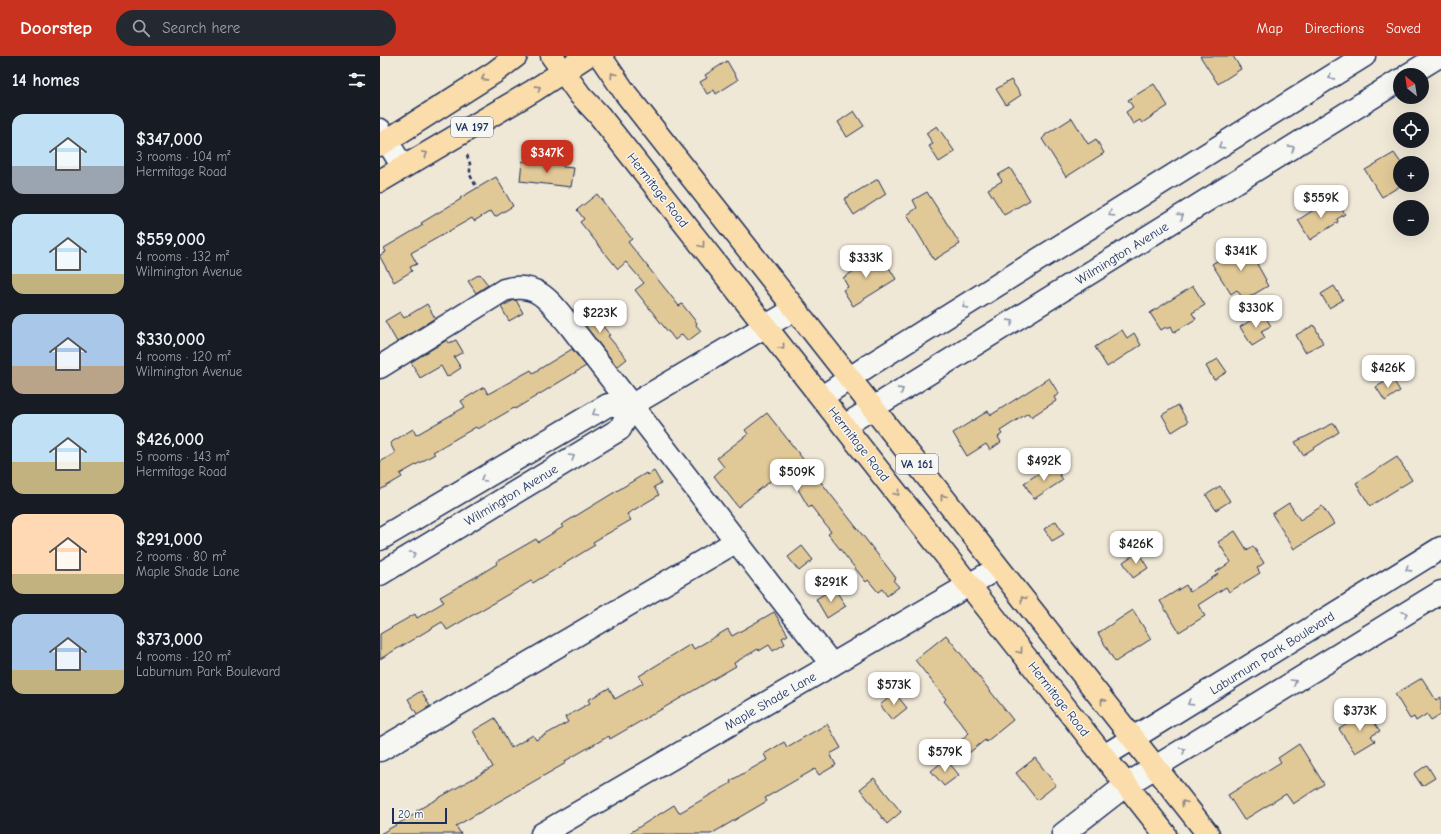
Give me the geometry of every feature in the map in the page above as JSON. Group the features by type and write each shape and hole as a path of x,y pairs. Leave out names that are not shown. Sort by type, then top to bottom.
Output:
{"main road":[{"name":"VA 197","path":"382,139 494,72 516,56"},
{"name":"VA 197","path":"380,181 558,64 587,56"},
{"name":"VA 161","path":"600,56 626,94 1208,834"},
{"name":"Hermitage Road","path":"558,64 580,95 599,115 1165,834"}],"street":[{"path":"822,397 849,378 1364,56"},
{"path":"1419,68 1439,56"},
{"name":"Wilmington Avenue","path":"844,426 1393,84"},
{"path":"382,139 403,167"},
{"path":"380,367 504,290 514,287 526,287 537,291 548,300 571,327 832,665"},
{"path":"380,540 608,405 632,406 795,309"},
{"name":"Wilmington Avenue","path":"380,574 620,428 632,406"},
{"path":"380,750 737,541"},
{"name":"Laburnum Park Boulevard","path":"1104,756 1441,548"},
{"name":"Maple Shade Lane","path":"542,834 998,568"},
{"path":"1063,834 1126,785 1441,592"}],"path":[{"path":"467,155 470,164 470,174 477,188"}],"building":[{"path":"1200,56 1233,56 1241,69 1218,84"},
{"path":"727,61 738,80 716,94 714,90 707,94 700,82 707,78 705,75"},
{"path":"1011,80 1021,95 1006,105 996,89"},
{"path":"1154,84 1168,106 1142,123 1140,120 1133,124 1126,112 1133,107 1128,100"},
{"path":"854,111 864,126 847,137 838,122"},
{"path":"1072,118 1088,144 1096,139 1104,153 1066,177 1042,139 1045,135"},
{"path":"937,126 955,152 939,162 929,146 933,144 926,133"},
{"path":"1394,153 1396,156 1393,156 1393,190 1382,197 1365,170"},
{"path":"522,161 534,163 534,161 574,168 571,187 520,181"},
{"path":"1010,168 1030,200 1004,215 988,189 1002,181 998,175"},
{"path":"496,177 513,206 495,217 491,211 474,221 472,218 411,253 417,264 410,267 412,271 394,282 380,257 380,255 386,252 384,248 423,225 421,223 461,199 460,198"},
{"path":"878,179 886,194 854,215 844,199"},
{"path":"927,192 960,244 934,260 907,215 917,208 913,200"},
{"path":"597,194 632,239 628,242 679,306 682,304 697,323 696,325 701,331 688,341 682,334 675,340 635,290 644,283 626,262 618,269 580,222 584,219 577,210"},
{"path":"1336,200 1345,214 1337,219 1338,222 1310,240 1298,220 1326,202 1328,206"},
{"path":"1248,242 1260,262 1257,264 1268,286 1244,300 1237,290 1231,294 1212,264"},
{"path":"862,252 868,262 873,258 879,267 886,263 896,279 853,306 843,290 848,287 843,278 854,271 848,262"},
{"path":"480,274 488,285 476,293 468,281"},
{"path":"1193,286 1205,305 1192,313 1196,319 1174,332 1171,326 1167,329 1166,327 1161,330 1150,313"},
{"path":"1334,286 1343,300 1329,308 1321,294"},
{"path":"516,300 523,313 509,321 501,307"},
{"path":"583,302 610,335 608,336 627,359 617,367 573,310"},
{"path":"427,304 435,318 397,342 385,321 400,312 404,318"},
{"path":"1263,313 1271,326 1261,331 1265,338 1252,346 1240,327"},
{"path":"1314,325 1323,343 1305,352 1296,335"},
{"path":"1122,330 1127,338 1134,333 1141,345 1107,367 1095,347"},
{"path":"447,340 449,343 456,340 463,352 454,357 461,368 447,377 441,366 420,378 411,362"},
{"path":"572,349 586,366 515,409 514,408 478,429 476,427 433,452 435,454 400,474 402,477 380,490 380,462 395,453 390,443 413,429 416,435 465,407 461,401 484,387 488,394 531,370 533,373"},
{"path":"1218,359 1227,372 1214,380 1206,366"},
{"path":"1049,378 1059,394 1054,397 1056,401 1031,417 1028,413 1000,431 1002,434 998,437 1001,442 990,450 986,444 967,456 953,433 988,411 991,415"},
{"path":"1392,378 1400,391 1385,401 1376,387"},
{"path":"1178,405 1188,422 1172,432 1162,415"},
{"path":"767,413 896,578 893,580 899,587 887,596 882,589 878,592 868,580 866,582 828,534 831,532 811,506 809,508 795,484 784,470 738,507 714,476 724,467 717,458 748,434 745,430"},
{"path":"1334,423 1339,432 1303,455 1295,442"},
{"path":"1397,457 1412,480 1370,506 1356,483"},
{"path":"1053,464 1063,480 1034,499 1024,483"},
{"path":"654,471 661,483 654,487 659,495 627,514 631,520 593,542 595,545 533,583 531,581 447,630 442,622 380,659 380,634 415,614 417,618 444,602 440,597 497,564 496,562 536,539 538,542 563,527 561,525 646,473 648,475"},
{"path":"1220,486 1230,501 1216,510 1206,495"},
{"path":"1289,503 1300,520 1322,506 1334,524 1294,549 1272,514"},
{"path":"1056,521 1064,534 1052,541 1044,529"},
{"path":"1235,531 1247,550 1253,546 1264,563 1257,568 1260,573 1229,592 1226,587 1198,605 1205,616 1179,632 1160,601 1186,585 1190,592 1218,574 1216,572 1231,562 1218,542"},
{"path":"802,546 813,560 799,571 788,557"},
{"path":"1138,552 1148,568 1133,578 1123,562"},
{"path":"834,588 846,606 827,618 816,599"},
{"path":"1133,610 1151,639 1115,662 1098,633"},
{"path":"774,612 788,635 782,638 785,644 773,651 769,645 759,651 758,649 734,663 736,666 610,739 609,736 565,761 566,763 456,826 461,834 380,834 417,813 416,811 493,767 473,731 495,718 511,748 533,735 536,740 568,722 565,717 590,703 588,700 609,688 615,699 643,683 639,676 691,644 694,649 728,629 732,636"},
{"path":"946,635 1013,720 986,742 985,740 969,753 960,741 969,733 944,701 946,699 915,660"},
{"path":"1422,678 1436,700 1441,697 1441,714 1431,720 1427,714 1416,721 1414,717 1410,719 1395,694"},
{"path":"421,691 430,706 417,714 408,699"},
{"path":"895,693 907,708 892,720 880,705"},
{"path":"1367,712 1380,731 1371,736 1375,741 1355,753 1339,729"},
{"path":"827,724 841,748 830,754 836,765 819,775 815,769 765,798 767,801 711,834 628,834 674,805 679,813 767,760 764,754 784,742 787,747"},
{"path":"1299,744 1324,784 1293,804 1286,794 1244,820 1228,795 1281,762 1278,758"},
{"path":"1035,758 1056,785 1037,800 1016,773"},
{"path":"946,759 959,775 944,786 931,771"},
{"path":"1427,765 1435,778 1422,786 1414,774"},
{"path":"874,778 901,812 887,824 860,789"}]}
